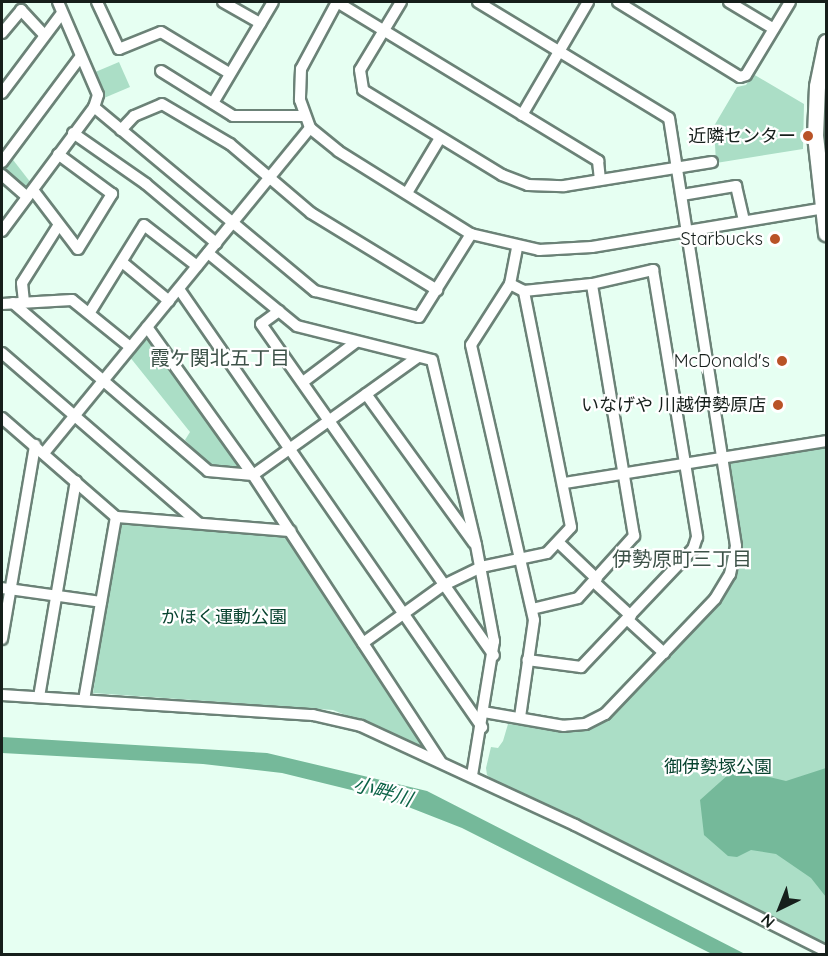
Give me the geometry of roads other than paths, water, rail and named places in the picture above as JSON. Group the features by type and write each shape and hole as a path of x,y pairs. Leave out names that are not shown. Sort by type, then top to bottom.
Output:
{"street":[{"path":"2,231 94,107 98,95 58,2"},
{"path":"97,2 119,49 161,32 229,73"},
{"path":"223,2 260,23"},
{"path":"213,103 273,2"},
{"path":"600,180 598,161 337,2 304,57 299,84 304,116 310,128 339,151 471,234 517,248 592,247 825,208"},
{"path":"401,2 360,70 363,90 502,175 528,185 564,186 712,162"},
{"path":"478,2 669,118 736,546 734,561 715,599 605,714 585,724 564,726 484,712"},
{"path":"522,115 588,2"},
{"path":"618,2 740,77 746,75 790,2"},
{"path":"729,2 774,29"},
{"path":"2,33 21,10 44,35"},
{"path":"2,93 62,13"},
{"path":"826,42 816,110 826,233"},
{"path":"2,162 81,57"},
{"path":"161,71 233,116 304,116"},
{"path":"121,130 134,116 162,104 230,144 311,213 437,290"},
{"path":"94,107 315,291 419,317 471,234"},
{"path":"2,639 6,588 40,449 75,415 310,128"},
{"path":"73,133 146,184 216,243"},
{"path":"407,193 440,138"},
{"path":"2,175 30,193 78,249 112,194 58,154"},
{"path":"682,195 736,186 744,221"},
{"path":"90,312 146,225 197,266"},
{"path":"18,302 22,283 58,226"},
{"path":"517,248 510,284 471,345 532,609 520,717"},
{"path":"208,253 297,326 432,360 481,567 494,655 472,776"},
{"path":"122,262 169,301"},
{"path":"510,284 524,291 592,284 653,270 685,464 695,545 581,667 527,660"},
{"path":"532,609 571,601 595,580 634,536 626,473 592,284"},
{"path":"179,289 292,448 482,727"},
{"path":"363,643 442,586 481,567 547,553 559,543 571,527 565,483 524,291"},
{"path":"2,304 72,300 90,312 130,347"},
{"path":"18,302 208,471 253,475 418,357"},
{"path":"279,311 261,324 331,421 442,586 494,655"},
{"path":"147,327 253,475 441,762"},
{"path":"303,382 356,342"},
{"path":"2,353 198,523"},
{"path":"366,394 476,545"},
{"path":"2,421 40,449 116,517 290,531"},
{"path":"565,483 826,441"},
{"path":"39,697 76,481"},
{"path":"84,700 116,517"},
{"path":"559,543 664,653"},
{"path":"6,588 101,602"},
{"path":"2,695 335,719 472,776 826,951"}],"water":[{"name":"小畔川","path":"2,737 267,753 427,791 745,954 712,954 462,828 388,799 282,773 203,764 2,753"},
{"path":"826,768 826,897 811,878 776,854 751,850 737,857 728,856 704,835 700,800 729,774 744,771 786,781"}],"place":[{"name":"近隣センター","path":"808,136"},
{"name":"Starbucks","path":"775,239"},
{"name":"McDonald's","path":"782,361"},
{"name":"いなげや 川越伊勢原店","path":"778,405"}],"district":[{"name":"霞ケ関北五丁目","path":"220,357"},
{"name":"伊勢原町三丁目","path":"682,558"}],"park label":[{"name":"かほく運動公園","path":"224,617"},
{"name":"御伊勢塚公園","path":"718,767"}]}
